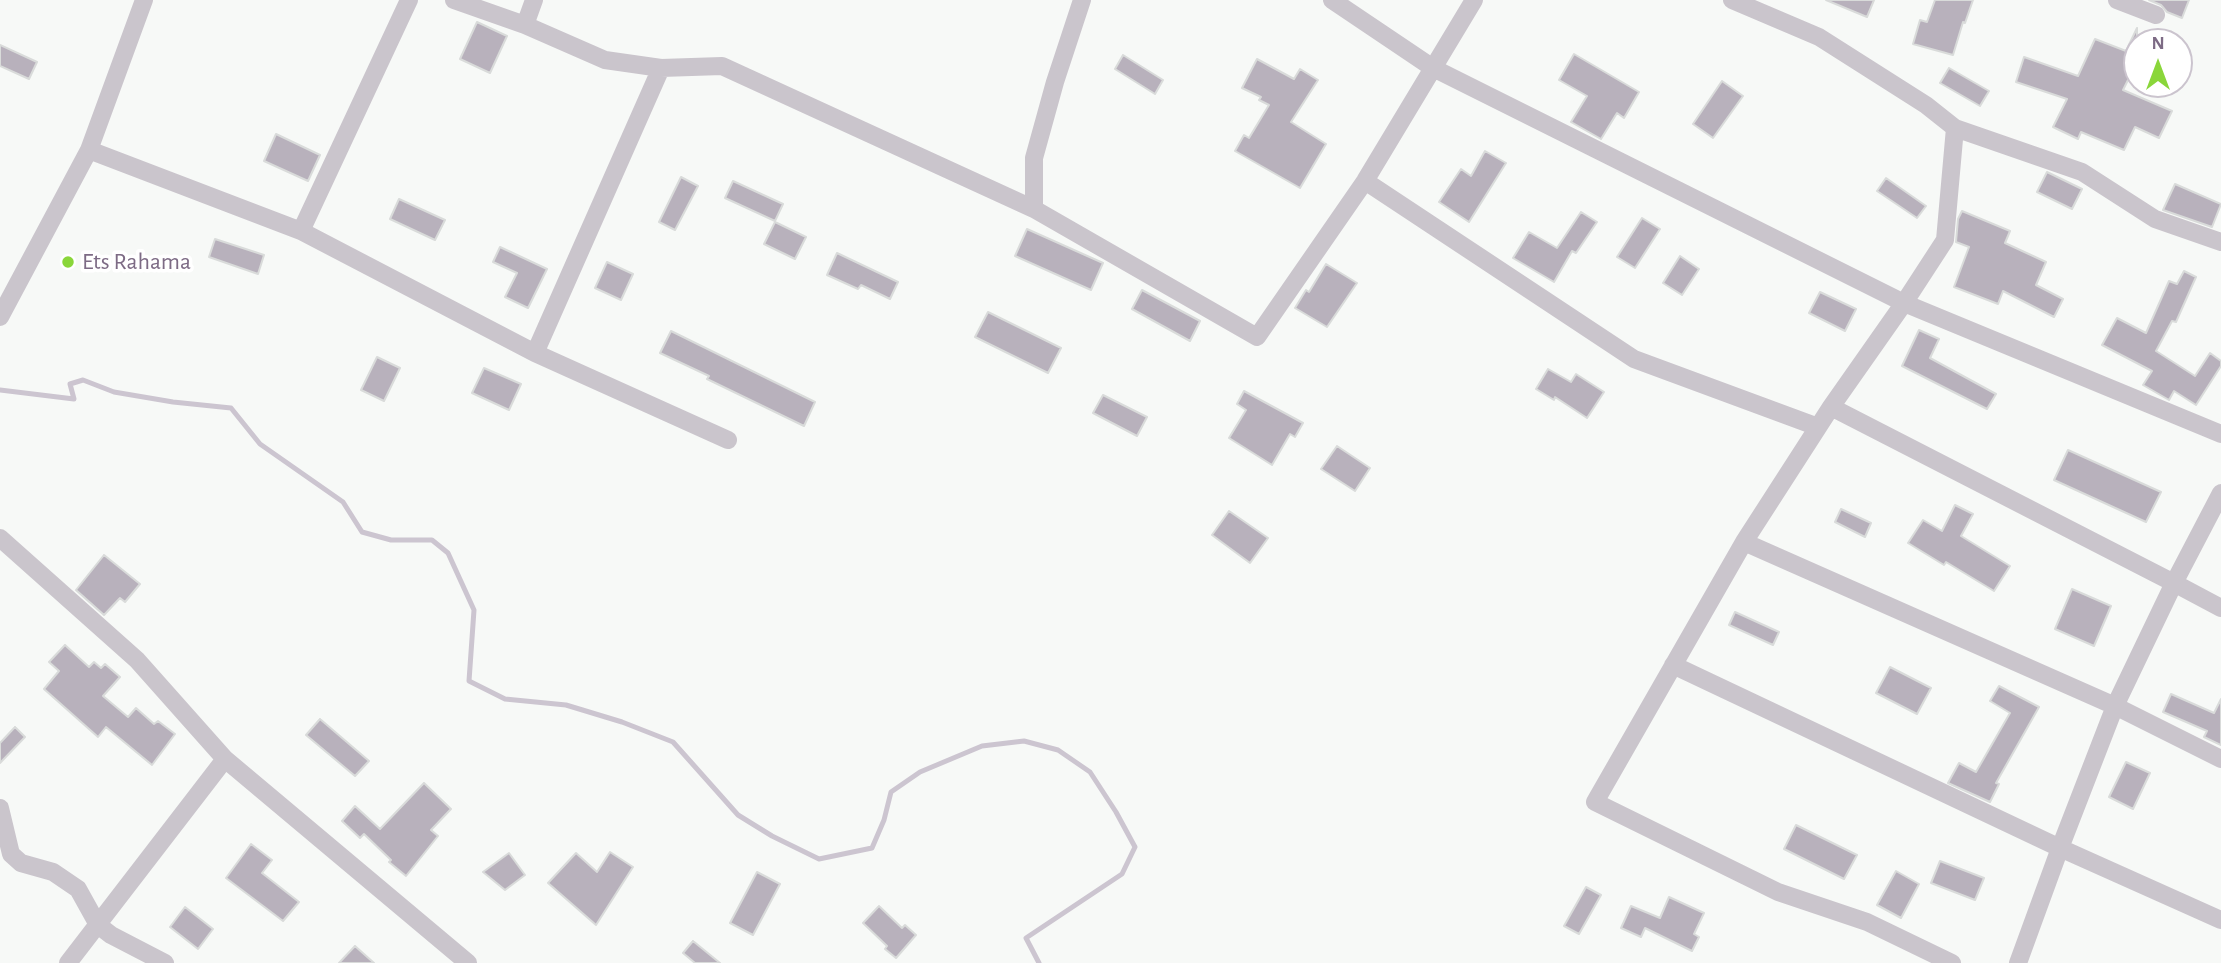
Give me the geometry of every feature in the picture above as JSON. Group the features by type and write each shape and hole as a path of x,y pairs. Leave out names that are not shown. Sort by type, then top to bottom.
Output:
{"street":[{"path":"0,317 89,150 144,0"},
{"path":"301,232 409,0"},
{"path":"454,0 525,25 605,60 661,68 722,66 1034,209 1257,337 1365,181 1474,0"},
{"path":"525,25 534,0"},
{"path":"1034,209 1034,158 1082,0"},
{"path":"1332,0 1433,68 1905,303 2221,434"},
{"path":"1732,0 1819,37 1926,105 1955,128 2082,172 2155,219 2221,242"},
{"path":"2117,0 2156,15"},
{"path":"535,353 661,68"},
{"path":"1952,963 1867,922 1778,892 1595,802 1744,542 1831,407 1905,303 1945,240 1955,128"},
{"path":"89,150 301,232 535,353 729,440"},
{"path":"1365,181 1634,359 1818,427"},
{"path":"1831,407 2221,608"},
{"path":"2018,963 2115,706 2221,493"},
{"path":"0,538 137,660 225,759 468,963"},
{"path":"1744,542 2115,706 2221,759"},
{"path":"1673,666 2060,848 2221,920"},
{"path":"68,963 225,759"},
{"path":"0,808 11,854 21,863 53,872 78,889 98,925 111,935 165,963"}],"building":[{"path":"1826,0 1874,0 1867,17"},
{"path":"1935,0 1973,0 1953,55 1913,44 1920,20 1927,22"},
{"path":"2149,0 2189,0 2182,18"},
{"path":"477,22 507,36 490,73 460,59"},
{"path":"2095,39 2123,50 2123,98 2142,98 2172,111 2159,138 2135,127 2124,150 2081,132 2078,139 2053,127 2067,99 2016,82 2024,57 2078,76"},
{"path":"0,45 37,62 29,79 0,66"},
{"path":"1574,54 1639,92 1624,118 1617,113 1601,139 1571,122 1587,96 1559,80"},
{"path":"1123,55 1163,80 1155,94 1115,69"},
{"path":"1257,59 1294,79 1300,69 1318,80 1291,122 1326,144 1300,188 1235,151 1244,135 1249,138 1269,105 1259,100 1261,97 1242,88"},
{"path":"1949,68 1989,91 1980,106 1940,83"},
{"path":"1722,81 1743,96 1713,138 1693,124"},
{"path":"276,134 320,155 308,181 264,161"},
{"path":"1485,151 1506,163 1469,222 1439,202 1461,169 1471,176"},
{"path":"2047,172 2082,189 2072,209 2037,192"},
{"path":"681,177 698,186 675,230 659,222"},
{"path":"1886,178 1926,206 1917,218 1877,191"},
{"path":"733,181 783,204 775,221 725,198"},
{"path":"2175,184 2221,204 2212,227 2163,210"},
{"path":"399,199 445,220 435,240 390,219"},
{"path":"1962,211 2010,231 2005,243 2046,262 2036,285 2063,299 2054,317 2003,291 1998,304 1954,287 1969,247 1956,242 1958,219"},
{"path":"1581,212 1597,222 1576,253 1572,251 1554,282 1513,258 1529,232 1557,248"},
{"path":"1642,218 1660,229 1635,268 1617,257"},
{"path":"775,222 806,237 795,259 764,244"},
{"path":"1027,229 1103,263 1091,290 1015,256"},
{"path":"215,239 264,255 258,274 209,257"},
{"path":"500,247 547,269 528,308 505,297 517,273 493,262"},
{"path":"837,253 898,282 890,299 861,285 858,289 827,275"},
{"path":"1680,256 1699,269 1682,295 1663,283"},
{"path":"607,262 633,274 621,300 595,288"},
{"path":"1326,264 1357,283 1327,327 1295,308 1306,290 1309,292"},
{"path":"2184,271 2196,277 2176,322 2172,321 2156,351 2195,376 2210,353 2221,361 2221,366 2196,405 2174,391 2169,400 2143,385 2152,371 2102,345 2117,318 2146,333 2169,281 2177,284"},
{"path":"1142,290 1200,321 1190,341 1132,309"},
{"path":"1820,292 1856,309 1845,331 1809,313"},
{"path":"988,312 1061,348 1048,373 975,337"},
{"path":"1919,330 1939,339 1930,358 1996,394 1987,409 1902,366"},
{"path":"671,331 815,402 804,426 660,353"},
{"path":"377,357 400,368 384,401 361,390"},
{"path":"484,368 521,384 509,410 472,393"},
{"path":"1548,369 1571,382 1576,374 1604,392 1587,418 1555,397 1554,400 1536,389"},
{"path":"1244,391 1303,423 1295,437 1290,434 1272,465 1229,438 1246,410 1237,404"},
{"path":"1103,395 1147,417 1137,436 1093,413"},
{"path":"1337,446 1370,468 1355,491 1321,469"},
{"path":"2068,450 2161,492 2146,522 2054,480"},
{"path":"1955,505 1973,514 1961,536 2010,566 1994,591 1908,543 1923,520 1942,531"},
{"path":"1841,509 1871,523 1865,537 1835,522"},
{"path":"1229,511 1268,538 1250,563 1212,535"},
{"path":"104,555 140,584 125,602 120,598 104,615 76,590"},
{"path":"2072,589 2111,606 2094,646 2055,629"},
{"path":"1735,612 1779,632 1773,645 1729,625"},
{"path":"65,645 89,667 94,662 101,668 105,664 120,677 103,696 128,717 136,708 154,724 158,721 175,734 152,765 106,727 98,737 44,689 59,671 49,662"},
{"path":"1890,667 1931,688 1917,714 1876,693"},
{"path":"1999,686 2039,707 1996,783 1999,784 1990,802 1948,783 1959,763 1976,772 2010,713 1990,701"},
{"path":"2171,694 2214,713 2221,699 2221,745 2204,737 2207,731 2163,712"},
{"path":"320,719 369,761 355,776 306,735"},
{"path":"15,727 25,737 0,763 0,743"},
{"path":"2126,762 2150,773 2133,809 2109,797"},
{"path":"424,783 451,809 431,830 438,836 406,876 389,862 391,860 364,834 360,838 342,821 355,806 380,829"},
{"path":"1796,825 1857,855 1844,879 1784,849"},
{"path":"251,844 272,860 262,873 299,902 283,921 226,878"},
{"path":"610,852 633,867 596,925 548,883 576,853 597,872"},
{"path":"509,853 525,875 505,890 483,872"},
{"path":"1940,861 1984,878 1975,900 1931,883"},
{"path":"1896,871 1919,884 1901,918 1877,905"},
{"path":"757,872 780,884 753,935 730,923"},
{"path":"1586,887 1601,895 1579,934 1564,926"},
{"path":"1669,897 1704,913 1694,934 1699,937 1692,951 1645,928 1641,937 1621,928 1631,906 1660,918"},
{"path":"879,906 902,928 905,925 916,935 896,958 863,923"},
{"path":"185,907 213,929 198,949 170,927"},
{"path":"693,941 720,963 695,963 683,953"},
{"path":"355,946 374,963 339,963"}],"waterway":[{"path":"0,390 74,399 70,384 83,380 114,392 231,408 260,444 343,502 362,532 391,540 432,540 448,553 474,610 469,681 505,699 566,705 622,722 673,742 738,815 772,836 819,859 872,848 884,820 891,792 920,772 982,746 1024,741 1058,750 1090,772 1135,847 1122,874 1026,938 1039,963"}],"place":[{"name":"Ets Rahama","path":"68,262"}]}
